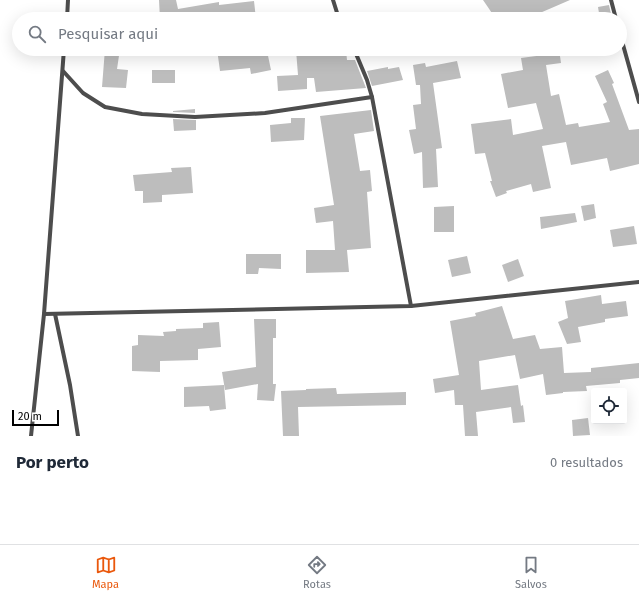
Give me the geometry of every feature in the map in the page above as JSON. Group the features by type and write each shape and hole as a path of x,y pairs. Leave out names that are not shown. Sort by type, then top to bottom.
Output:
{"street":[{"path":"67,12 68,0"},
{"path":"333,0 337,12"},
{"path":"611,0 614,12"},
{"path":"31,436 44,314 64,56"},
{"path":"357,56 368,80 372,97 411,306"},
{"path":"626,56 639,102"},
{"path":"63,72 83,93 104,106 142,114 195,117 265,113 372,97"},
{"path":"44,314 411,306 639,282"},
{"path":"55,314 70,386 78,436"}],"building":[{"path":"159,0 176,0 178,9 219,2 219,5 254,1 255,12 160,12"},
{"path":"483,0 570,0 542,12 491,12"},
{"path":"609,5 610,12 599,12 598,7"},
{"path":"104,56 119,56 117,69 128,70 126,88 102,87"},
{"path":"218,56 268,56 271,70 251,74 250,68 220,71"},
{"path":"296,56 347,56 347,60 355,60 366,88 316,92 314,78 307,78 307,89 278,91 277,76 298,75"},
{"path":"536,56 560,56 561,63 546,65 551,96 559,94 566,125 578,123 579,127 610,122 603,104 607,102 595,76 608,70 614,83 612,84 629,130 639,129 639,164 610,171 607,158 571,165 566,142 542,146 551,188 533,192 531,184 506,191 507,193 496,197 490,181 492,181 485,153 475,154 471,124 511,119 513,135 543,129 536,103 508,108 501,74 523,70 521,58"},
{"path":"457,61 461,78 433,83 442,148 436,149 438,187 423,188 422,152 414,154 409,130 416,129 413,105 421,104 420,85 416,85 413,65 425,63 426,67"},
{"path":"388,67 388,69 399,67 403,80 372,86 367,71"},
{"path":"152,70 175,70 175,83 152,83"},
{"path":"195,109 195,113 173,112 173,111"},
{"path":"371,110 374,131 354,134 360,171 370,170 372,191 367,192 371,248 347,250 349,272 306,273 306,250 335,250 333,221 316,223 314,208 334,205 320,116"},
{"path":"291,118 305,118 304,140 271,142 270,125 291,123"},
{"path":"173,119 196,120 196,130 174,131"},
{"path":"191,167 193,193 162,195 162,202 143,203 143,191 135,191 133,175 172,172 171,168"},
{"path":"594,204 596,218 584,221 581,206"},
{"path":"454,206 454,232 434,232 434,207"},
{"path":"575,213 577,222 541,229 540,217"},
{"path":"634,226 637,244 613,247 610,230"},
{"path":"246,254 281,254 281,269 259,268 258,274 246,274"},
{"path":"467,256 471,273 452,277 448,260"},
{"path":"518,259 524,276 508,282 502,265"},
{"path":"601,295 602,304 626,301 628,316 605,319 605,322 578,327 581,342 567,344 558,322 568,318 565,301"},
{"path":"502,306 513,339 535,335 540,349 562,347 564,373 591,372 591,368 639,363 639,378 620,380 620,383 586,386 587,391 563,392 546,395 543,374 520,379 515,355 479,361 481,390 518,385 525,422 513,423 511,407 476,412 478,436 465,436 463,405 455,405 454,390 435,393 433,379 459,375 450,321 476,316 475,313"},
{"path":"254,319 276,319 276,338 273,338 273,384 276,384 274,401 257,400 258,384 225,390 222,372 256,367"},
{"path":"219,322 221,347 198,349 198,360 160,361 160,372 132,371 132,346 138,345 138,335 164,336 163,332 176,331 176,329 203,328 203,323"},
{"path":"224,385 226,409 210,411 209,406 184,407 184,387"},
{"path":"336,388 337,394 406,392 406,405 298,407 299,436 283,436 281,391"},
{"path":"588,418 590,435 573,436 572,420"}]}
